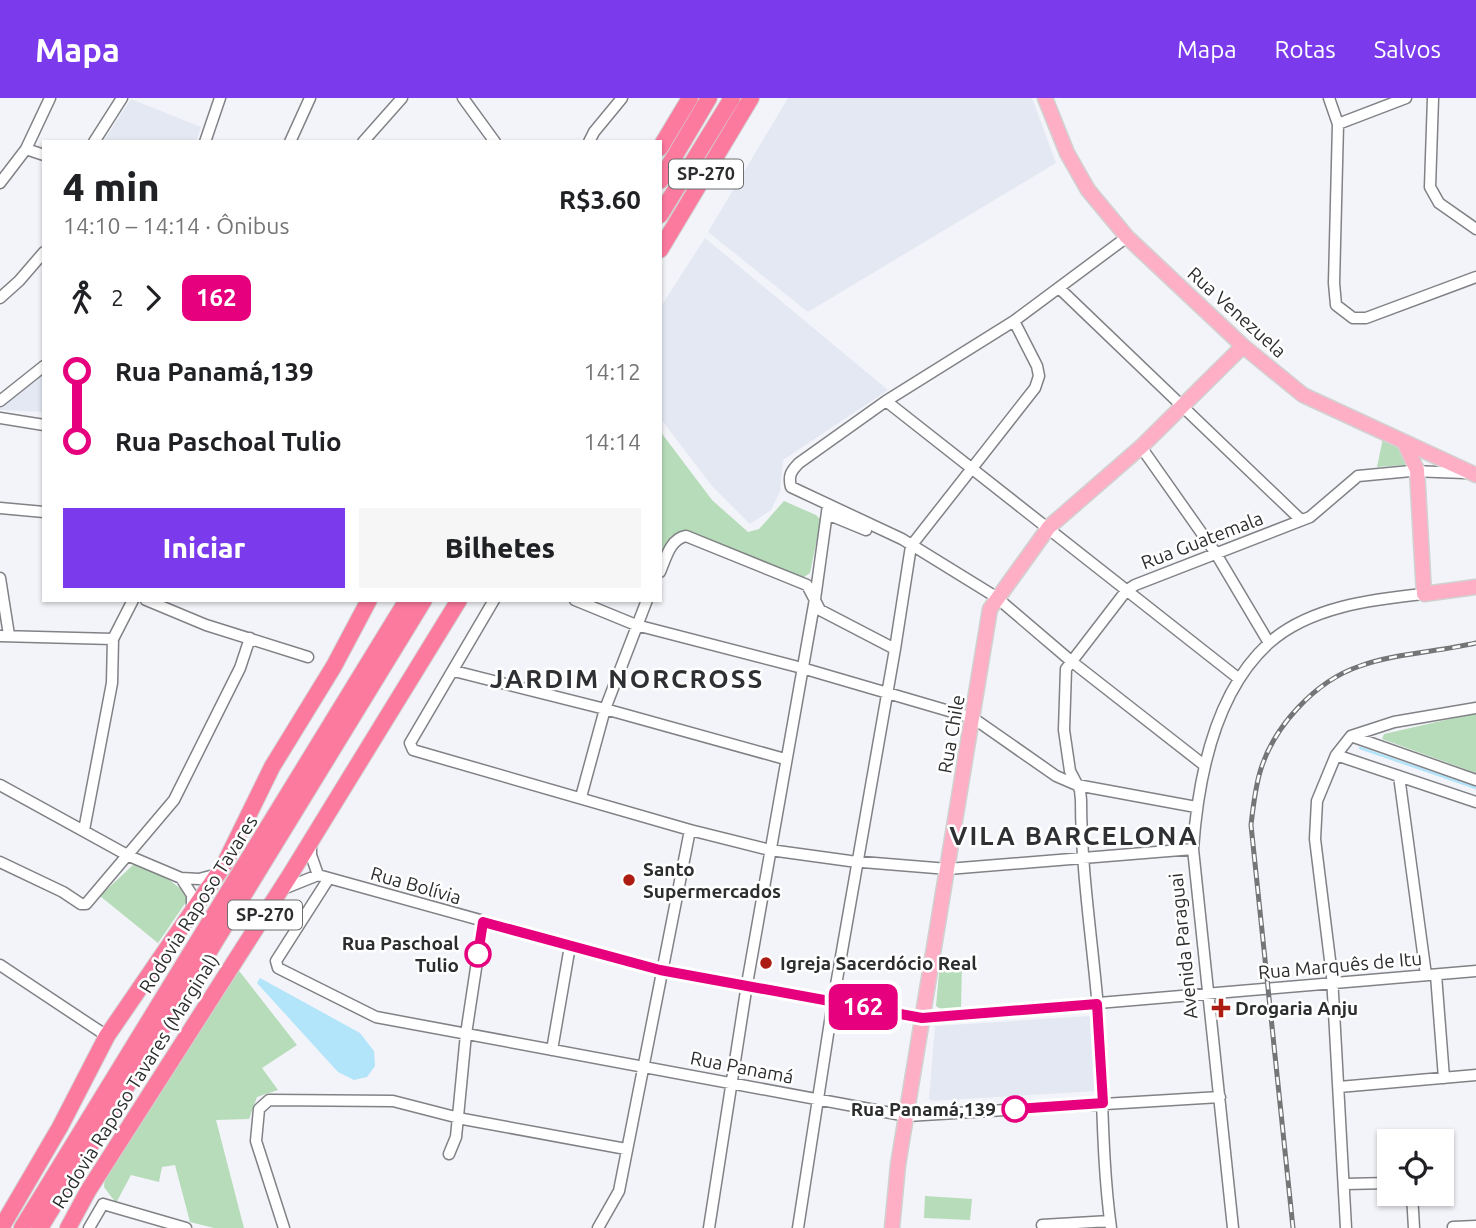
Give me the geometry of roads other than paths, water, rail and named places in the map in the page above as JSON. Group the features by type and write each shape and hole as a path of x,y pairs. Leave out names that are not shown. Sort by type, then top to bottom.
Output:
{"highway":[{"name":"SP-270","path":"662,145 690,98"},
{"name":"SP-270","path":"662,178 709,98"},
{"name":"SP-270","path":"662,212 732,98"},
{"name":"SP-270","path":"662,247 753,98"},
{"name":"Rodovia Raposo Tavares (Marginal)","path":"1,1228 60,1127 107,1036 218,873 272,767 334,666 368,602"},
{"name":"Rodovia Raposo Tavares","path":"22,1228 406,602"},
{"name":"Rodovia Raposo Tavares","path":"40,1228 423,602"},
{"name":"Rodovia Raposo Tavares (Marginal)","path":"68,1228 93,1184 311,842 458,602"}],"main road":[{"name":"Rua Venezuela","path":"1045,98 1067,153 1088,190 1127,237 1243,346 1303,395 1475,475"},
{"name":"Rua Chile","path":"892,1228 922,1018 990,608 1049,527 1141,447 1243,346"},
{"path":"1404,442 1417,470 1424,594"},
{"name":"Avenida Paraguai","path":"1424,594 1476,587"}],"street":[{"path":"0,183 26,149 50,98"},
{"path":"95,140 122,98"},
{"path":"206,140 220,98"},
{"path":"365,140 402,98"},
{"path":"463,98 488,139"},
{"path":"590,140 622,98"},
{"path":"1329,98 1338,124 1334,283 1336,305 1353,318 1382,314 1476,277"},
{"path":"1338,124 1406,98"},
{"path":"1433,98 1430,187 1438,203 1476,229"},
{"path":"291,140 310,99"},
{"path":"26,149 42,154"},
{"path":"1127,237 1014,321 886,401 799,463 792,470 789,479 791,488 827,509 902,539 996,597 1071,661 1205,765"},
{"path":"0,298 19,281 42,253"},
{"path":"1060,289 1301,520"},
{"path":"798,1228 833,1002 911,546 1035,388 1039,376 1037,366 1014,321"},
{"path":"0,401 42,368"},
{"path":"886,401 1238,678"},
{"path":"0,418 42,425"},
{"path":"1141,447 1215,552 1269,643"},
{"name":"Rua Guatemala","path":"1111,1225 1097,1004 1082,860 1081,800 1070,771 1063,720 1066,669 1126,591 1135,585 1310,517 1358,476 1417,470 1475,475"},
{"path":"0,508 42,512"},
{"path":"709,1228 785,759 815,599 827,509"},
{"path":"662,567 672,544 678,538 686,536 807,585 820,610 895,649"},
{"path":"0,578 5,635 113,639"},
{"name":"Avenida Paraguai","path":"1233,1228 1193,849 1196,807 1205,765 1238,678 1269,643 1294,626 1343,606 1378,598 1424,594"},
{"path":"84,830 112,683 113,639 132,602"},
{"path":"151,602 194,621 308,657"},
{"path":"493,602 410,747 690,830 770,850 858,862 947,869 1193,849"},
{"path":"580,602 636,625 802,668 973,718 1056,776 1077,785 1196,807"},
{"path":"581,797 606,709 646,602"},
{"path":"0,862 43,881 83,905 129,856 184,783 193,759 240,668 250,638"},
{"path":"454,671 606,709 785,759"},
{"path":"1346,1228 1333,984 1315,839 1317,801 1336,755 1351,736 1394,722 1476,708"},
{"path":"1351,736 1476,780"},
{"path":"1336,755 1476,802"},
{"path":"1399,776 1431,975 1444,1078"},
{"path":"0,785 129,856 181,878 199,879 218,873"},
{"path":"1402,801 1411,788 1427,785"},
{"path":"598,1228 619,1191 660,970 690,830"},
{"path":"280,891 318,875 311,855 311,842"},
{"name":"Rua Bolívia","path":"318,875 660,970 922,1018 1207,994"},
{"path":"181,878 194,900 191,913"},
{"name":"Rua Panamá","path":"329,878 276,961 278,968 376,1017 907,1116 1220,1097"},
{"path":"449,1154 456,1137 466,1034 483,922"},
{"path":"552,1050 570,946"},
{"path":"0,965 107,1036"},
{"name":"Rua Marquês de Itu","path":"1207,994 1476,971"},
{"path":"1339,1087 1476,1075"},
{"path":"284,1228 256,1141 259,1109 269,1100 393,1101 457,1117 626,1149"},
{"path":"1344,1184 1377,1183"},
{"path":"93,1184 103,1205 186,1228"},
{"path":"89,1228 103,1205"},
{"path":"1413,1206 1414,1228"},
{"path":"1042,1225 1111,1225"},
{"path":"1452,1227 1476,1226"}],"water":[{"path":"260,978 360,1033 374,1051 375,1066 367,1077 354,1080 338,1072 257,983"}],"waterway":[{"path":"1360,748 1476,788"}],"railway":[{"path":"1293,1228 1251,825 1260,772 1266,755 1285,723 1312,694 1343,673 1403,655 1476,643"}],"place":[{"name":"Santo Supermercados","path":"629,880"},
{"name":"Rua Paschoal Tulio","path":"478,954"},
{"name":"Igreja Sacerdócio Real","path":"766,963"},
{"name":"Drogaria Anju","path":"1221,1008"},
{"name":"Rua Panamá,139","path":"1015,1109"}],"district":[{"name":"JARDIM NORCROSS","path":"627,679"},
{"name":"VILA BARCELONA","path":"1074,836"}]}
